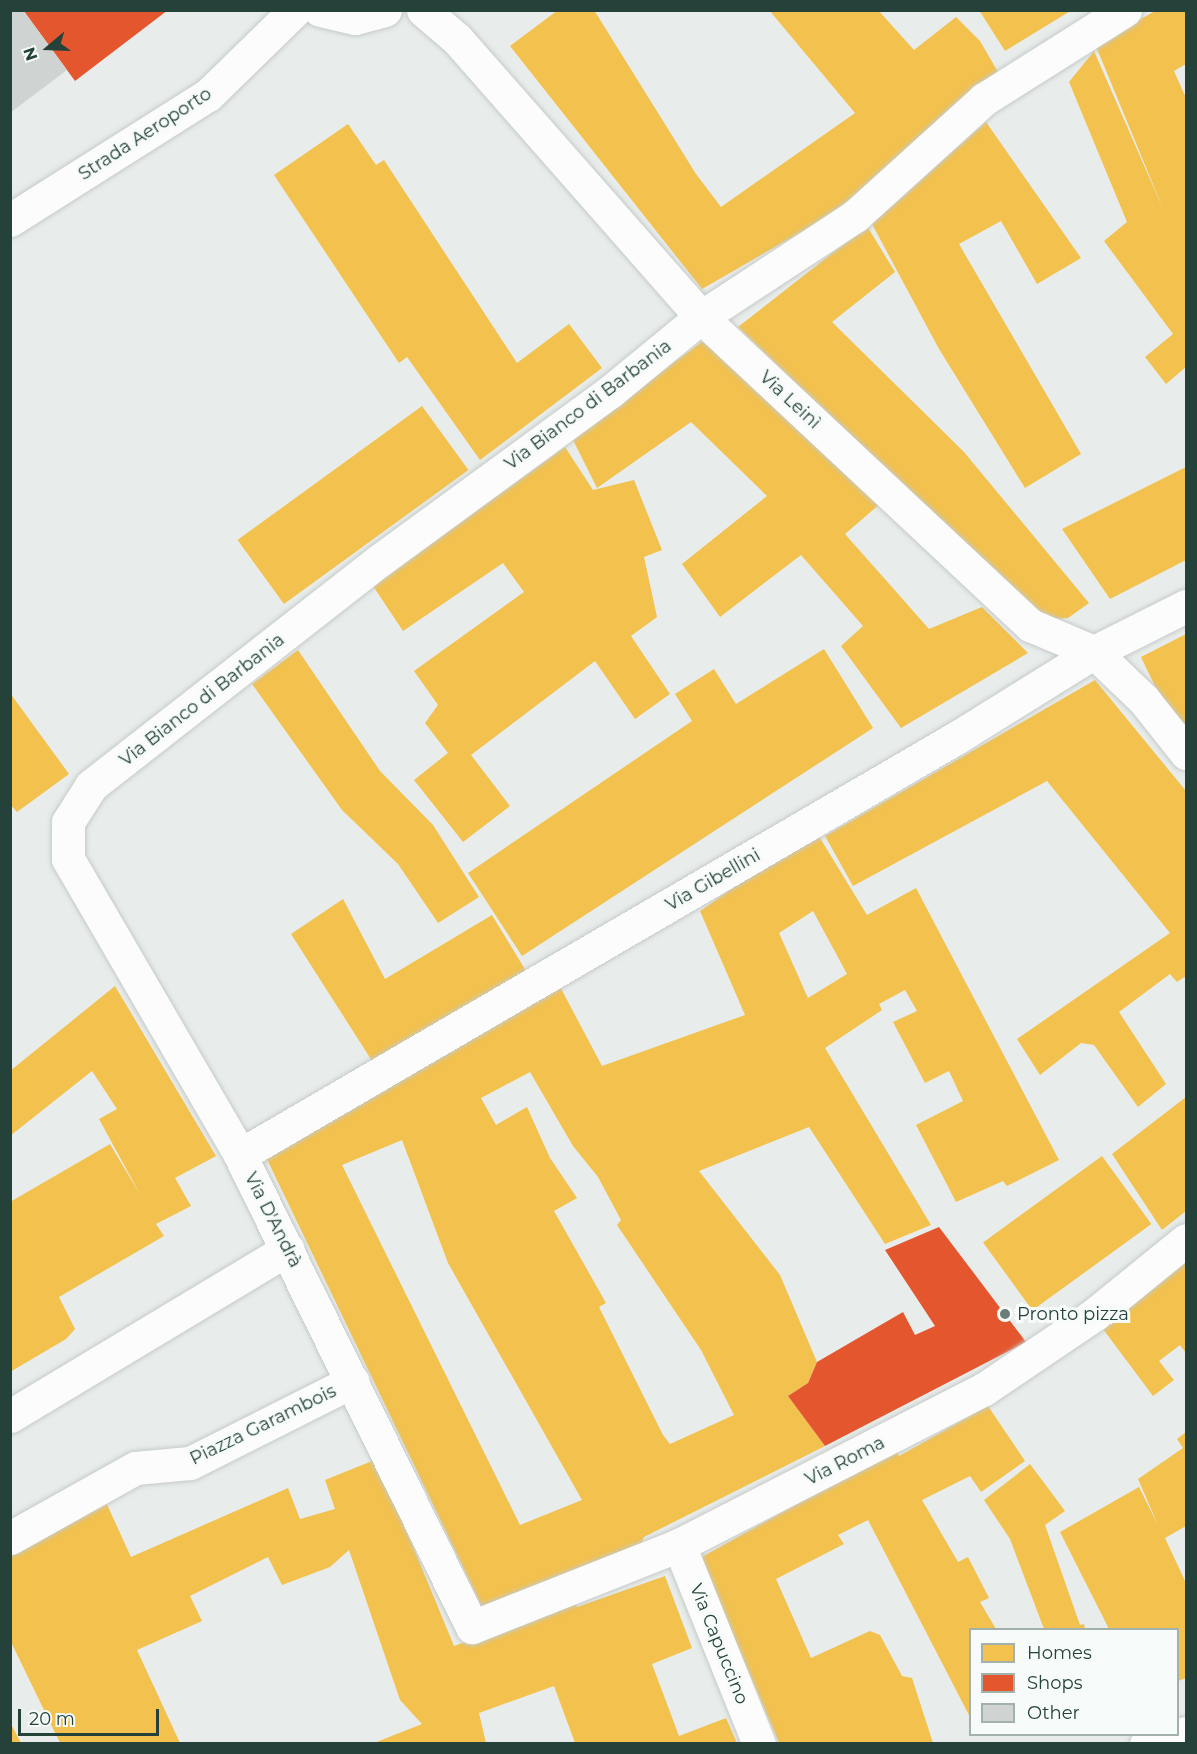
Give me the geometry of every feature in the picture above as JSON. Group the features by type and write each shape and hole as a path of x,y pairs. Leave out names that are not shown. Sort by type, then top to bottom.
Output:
{"street":[{"name":"Strada Aeroporto","path":"10,220 208,95 295,10"},
{"path":"320,10 355,18 385,10"},
{"name":"Via Leinì","path":"423,10 457,39 701,317 1030,625 1094,652 1144,700 1186,753"},
{"name":"Via Bianco di Barbania","path":"68,822 91,786 380,560 611,391 701,317 855,216 984,99 1125,10"},
{"name":"Via Gibellini","path":"240,1155 935,750 1094,652 1186,606"},
{"name":"Via D'Andrà","path":"68,822 68,859 240,1155 472,1627"},
{"name":"Via Roma","path":"472,1627 679,1545 984,1389 1095,1314 1186,1240"},
{"path":"10,1416 288,1249"},
{"name":"Piazza Garambois","path":"10,1538 135,1468 190,1463 353,1382"},
{"name":"Via Capuccino","path":"679,1545 759,1743"},
{"path":"1146,1743 1174,1736"}],"building: Homes":[{"path":"558,10 594,10 696,174 721,207 855,113 769,10 878,10 914,50 956,17 980,41 998,72 873,183 815,224 702,289 510,46"},
{"path":"979,10 1072,10 1005,51"},
{"path":"1157,10 1186,10 1186,64 1174,71 1186,98 1186,367 1166,384 1145,357 1173,334 1104,241 1127,222 1069,82 1094,51 1164,211 1095,44"},
{"path":"986,122 1081,258 1037,284 1001,221 959,244 1081,454 1025,488 939,349 872,224"},
{"path":"348,124 376,165 384,160 517,363 569,324 602,368 480,460 407,357 399,363 274,175"},
{"path":"867,226 895,272 832,322 964,452 1089,603 1068,618 1040,620 738,327"},
{"path":"703,341 881,503 845,534 929,629 982,607 1028,653 901,728 841,646 863,626 801,555 720,617 682,564 767,496 691,422 597,488 572,438"},
{"path":"422,406 468,470 284,604 238,540"},
{"path":"565,447 593,490 634,480 662,550 644,557 657,617 631,636 670,694 635,719 595,661 471,755 510,806 463,842 414,780 448,753 425,723 438,705 414,671 524,592 503,563 403,631 373,586"},
{"path":"1186,467 1186,560 1110,599 1062,529"},
{"path":"1186,634 1186,722 1175,728 1141,657"},
{"path":"824,649 873,728 522,956 468,873 692,721 675,694 714,669 736,704"},
{"path":"298,650 380,771 433,825 479,897 438,923 398,864 342,810 252,684"},
{"path":"1095,680 1186,791 1186,976 1177,982 1170,974 1119,1012 1166,1084 1138,1107 1094,1045 1081,1043 1040,1075 1017,1039 1170,933 1047,781 853,886 825,836"},
{"path":"10,693 69,774 17,812 10,804"},
{"path":"820,838 867,915 916,888 1059,1160 1007,1186 1003,1181 956,1202 916,1125 963,1101 949,1071 925,1083 893,1022 917,1011 905,990 879,1004 882,1010 825,1048 931,1225 885,1244 809,1127 699,1171 780,1275 817,1362 808,1383 788,1396 825,1446 644,1537 641,1544 484,1611 264,1153 557,981 602,1066 745,1015 700,911 764,866","holes":["813,911 847,974 808,998 779,933","530,1072 573,1146 598,1177 621,1220 617,1225 701,1350 734,1415 670,1444 663,1435 599,1307 606,1303 554,1211 577,1198 550,1158 527,1107 496,1125 481,1098","402,1140 448,1263 582,1500 520,1525 342,1165"]},
{"path":"343,899 385,979 492,915 526,971 374,1064 291,934"},
{"path":"115,986 216,1156 175,1178 191,1206 156,1224 164,1236 59,1297 75,1329 66,1339 10,1372 10,1202 110,1144 141,1196 99,1119 117,1109 92,1071 10,1136 10,1071"},
{"path":"1186,1097 1186,1211 1162,1230 1112,1154"},
{"path":"1102,1156 1151,1224 1032,1310 983,1242"},
{"path":"1186,1254 1186,1353 1180,1345 1159,1361 1174,1380 1153,1396 1097,1321"},
{"path":"988,1406 1025,1461 981,1492 970,1476 922,1500 958,1562 968,1557 989,1598 980,1602 995,1628 969,1628 969,1715 868,1520 838,1535 844,1544 776,1579 811,1658 870,1631 880,1635 902,1676 912,1678 933,1743 779,1743 700,1558 815,1494 897,1452 899,1456"},
{"path":"1186,1432 1186,1526 1165,1538 1186,1583 1186,1678 1179,1681 1179,1628 1108,1628 1060,1532 1139,1487 1158,1525 1138,1479 1183,1448 1177,1439"},
{"path":"377,1459 454,1646 575,1602 577,1607 665,1576 692,1648 652,1664 679,1736 726,1718 737,1743 575,1743 554,1686 479,1713 486,1743 374,1743 422,1724 400,1700 349,1550 330,1567 282,1585 268,1557 190,1596 202,1621 137,1650 180,1743 60,1743 10,1640 10,1554 104,1498 131,1557 288,1488 300,1519 335,1509 325,1480"},
{"path":"1030,1464 1065,1511 1045,1525 1080,1625 1084,1624 1085,1628 1044,1628 1010,1539 984,1500"},
{"path":"10,1722 21,1743 10,1743"}],"building: Shops":[{"path":"23,10 168,10 75,81"},
{"path":"939,1227 1026,1342 825,1446 788,1396 808,1383 817,1362 903,1312 915,1335 935,1326 885,1250"}],"building: Other":[{"path":"10,10 23,10 67,70 10,113"}],"place":[{"name":"Pronto pizza","path":"1005,1314"}]}
